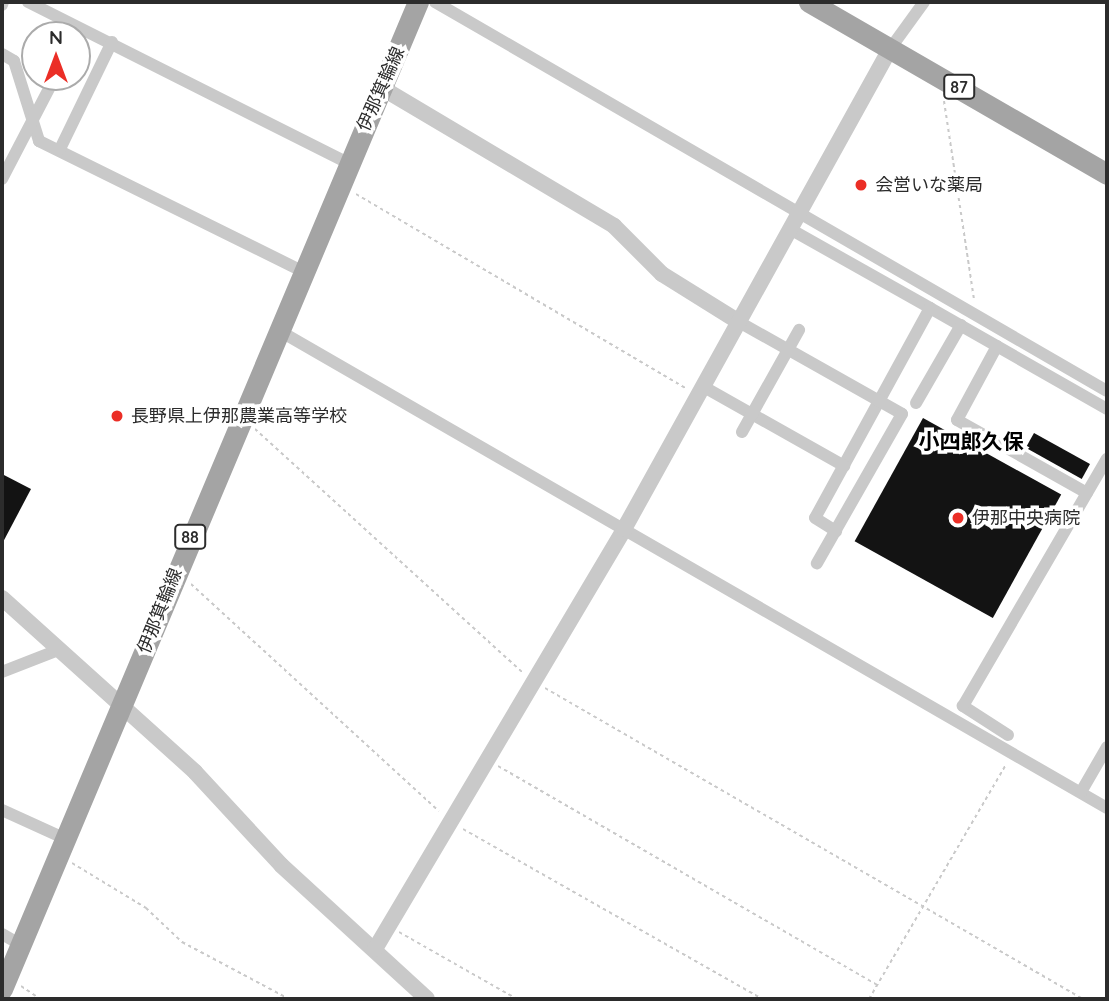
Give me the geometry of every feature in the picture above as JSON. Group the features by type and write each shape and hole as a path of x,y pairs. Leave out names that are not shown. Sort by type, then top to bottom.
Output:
{"main road":[{"name":"伊那箕輪線","path":"11,987 21,945 302,271 418,2"},
{"name":"87","path":"809,2 1107,174"}],"street":[{"path":"28,2 61,21"},
{"path":"435,2 1107,391"},
{"path":"375,949 624,529 890,49 924,2"},
{"path":"91,35 112,42 348,163"},
{"path":"60,149 112,42"},
{"path":"2,54 14,61 31,131 60,149 302,271"},
{"path":"383,88 614,226 662,274 739,322 902,414 817,564"},
{"path":"2,179 31,131 49,91"},
{"path":"790,229 1107,409"},
{"path":"836,531 815,518 930,308"},
{"path":"916,404 961,325"},
{"path":"278,330 1107,808"},
{"path":"742,432 799,330"},
{"path":"997,346 957,420 1087,493"},
{"path":"701,391 752,414 844,466"},
{"path":"855,447 876,459"},
{"path":"1009,735 963,706 1107,459"},
{"path":"2,598 58,650 123,704 281,865 427,999"},
{"path":"2,672 58,650"},
{"path":"1081,792 1107,747"},
{"path":"2,810 63,848"},
{"path":"2,934 21,945"}],"path":[{"path":"952,84 944,100 976,314"},
{"path":"340,184 701,391"},
{"path":"241,416 533,682 1083,999"},
{"path":"175,573 211,597 451,822 762,999"},
{"path":"869,999 1012,754"},
{"path":"488,761 877,985"},
{"path":"63,848 146,908 182,942 289,999"},
{"path":"389,926 517,999"},
{"path":"11,987 40,999"}],"building":[{"name":"伊那中央病院","path":"923,418 1061,495 993,618 855,541"},
{"path":"1034,433 1090,464 1082,479 1026,448"},
{"path":"2,474 31,489 2,544"}],"place":[{"name":"会営いな薬局","path":"861,185"},
{"name":"長野県上伊那農業高等学校","path":"117,416"},
{"name":"伊那中央病院","path":"958,518"}],"district":[{"name":"小四郎久保","path":"971,441"}]}
